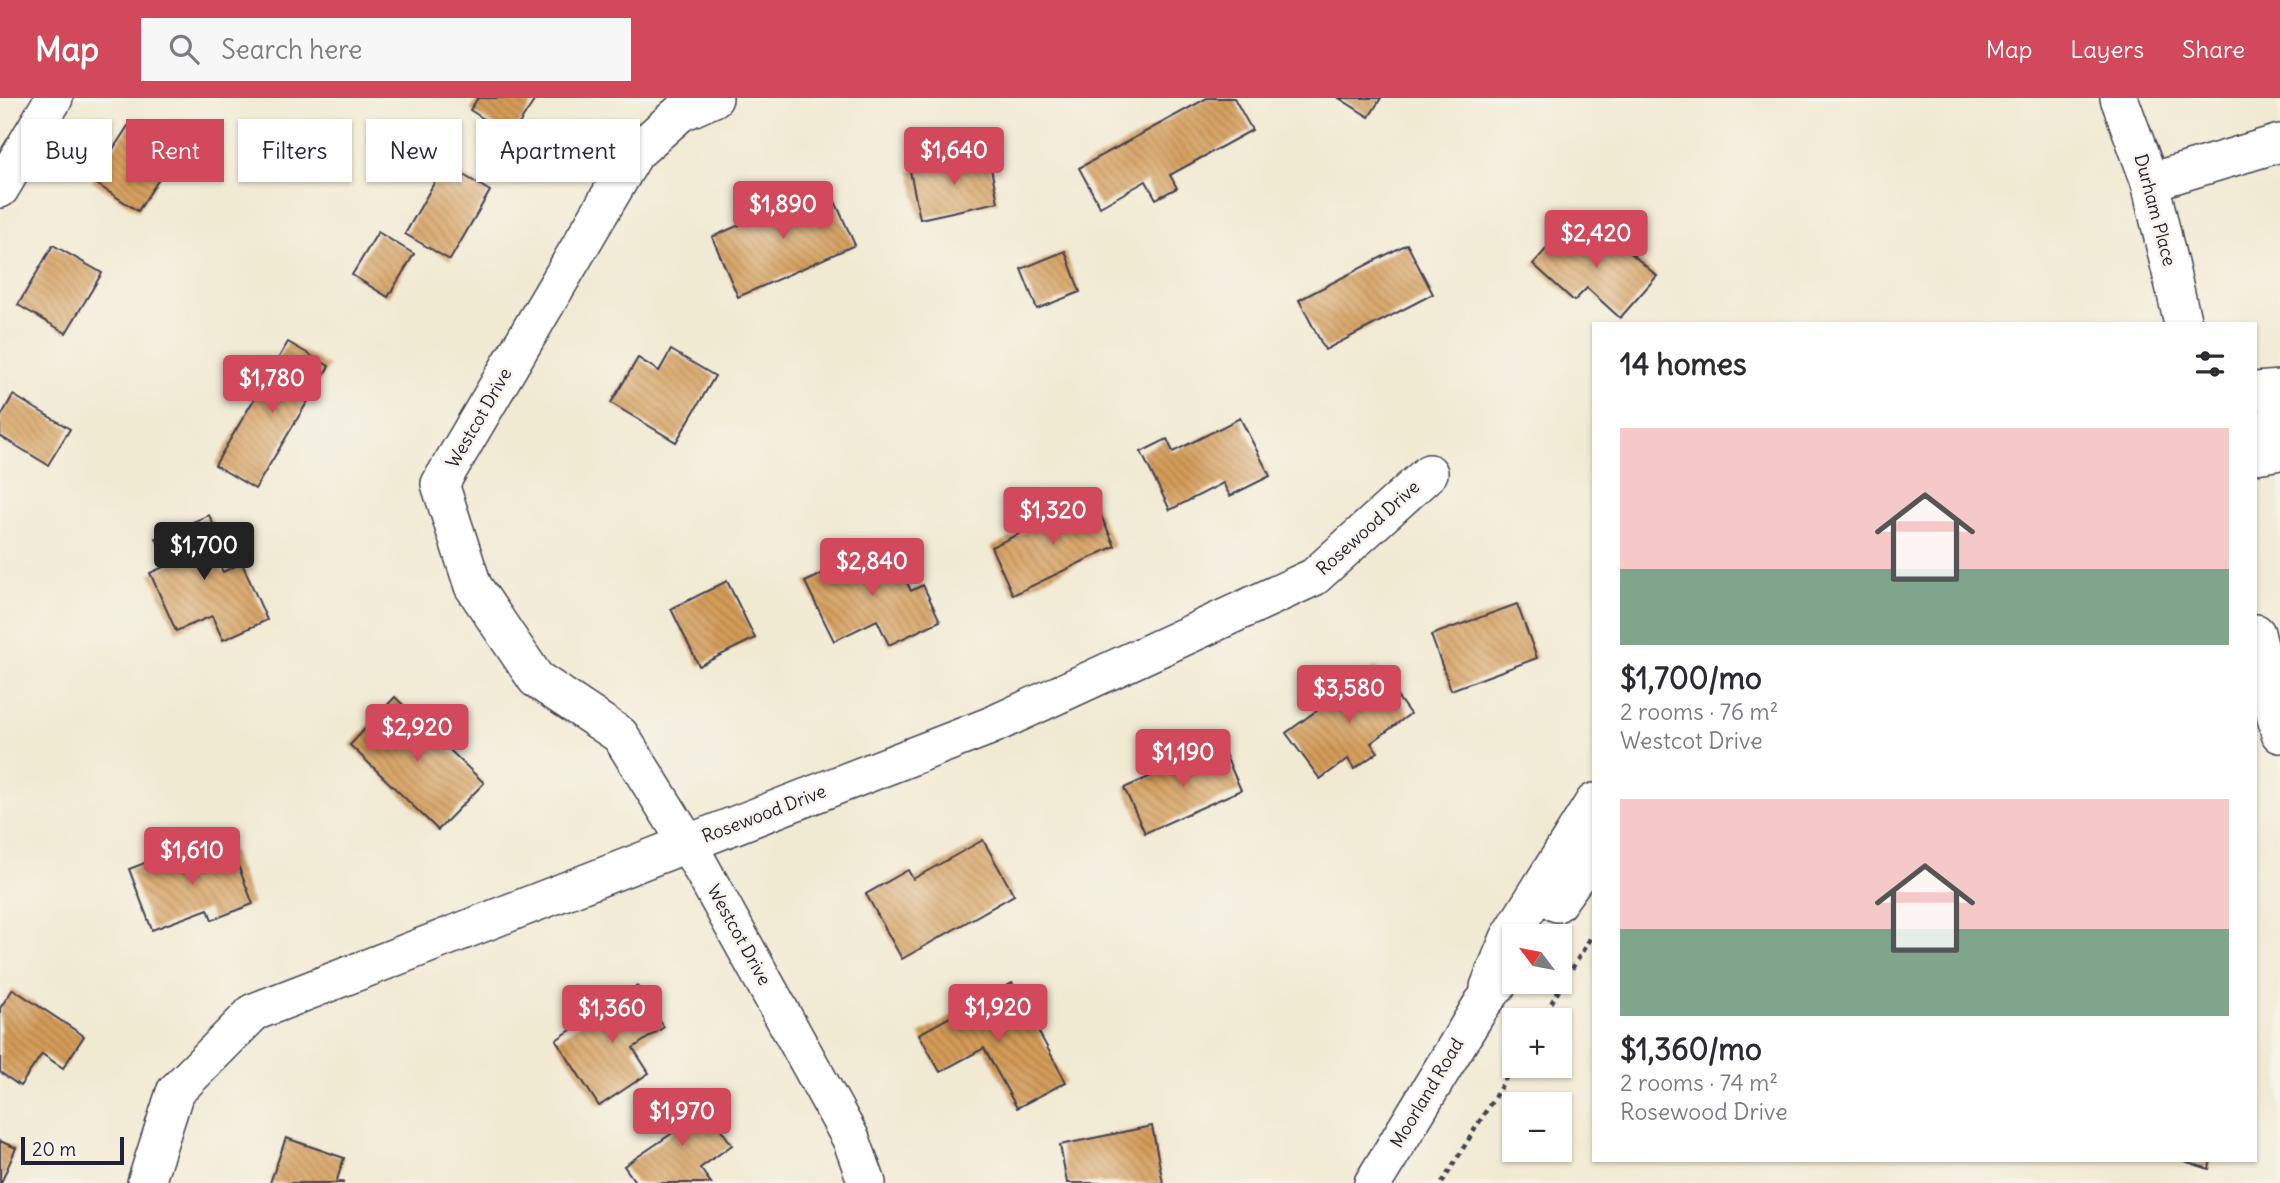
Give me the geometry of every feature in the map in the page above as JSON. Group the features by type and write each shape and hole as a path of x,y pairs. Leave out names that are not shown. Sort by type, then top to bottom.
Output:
{"street":[{"path":"0,189 54,98"},
{"name":"Westcot Drive","path":"714,98 680,113 635,153 440,484 473,586 536,679 621,735 688,844 851,1139 867,1183"},
{"name":"Durham Place","path":"2119,98 2150,182 2183,322"},
{"path":"2150,182 2280,143"},
{"path":"2257,391 2280,389"},
{"path":"2257,430 2280,422"},
{"path":"2257,455 2280,451"},
{"name":"Rosewood Drive","path":"146,1183 175,1092 254,1012 990,726 1314,577 1429,473"},
{"path":"2257,637 2280,734"},
{"name":"Moorland Road","path":"1482,1004 1509,938 1592,805"},
{"path":"1543,924 1592,855"},
{"name":"Moorland Road","path":"1373,1183 1482,1004 1502,979"}],"path":[{"path":"1548,1008 1592,935"},
{"path":"1442,1183 1506,1078"}],"building":[{"path":"478,98 536,98 522,119 484,119 470,110"},
{"path":"1207,98 1234,98 1252,130 1170,175 1177,188 1156,199 1146,181 1100,207 1079,168"},
{"path":"1339,98 1381,98 1369,117"},
{"path":"126,129 126,182 157,182 138,211 94,182 112,182 112,150"},
{"path":"988,154 998,202 920,219 910,171"},
{"path":"462,174 490,191 450,260 405,234 435,182 462,182"},
{"path":"828,186 855,245 738,297 712,237"},
{"path":"1600,226 1657,276 1620,318 1587,288 1574,301 1533,264 1561,232 1580,249"},
{"path":"378,232 414,254 388,297 352,275"},
{"path":"1407,244 1433,294 1325,350 1299,300"},
{"path":"53,245 102,273 66,333 18,305"},
{"path":"1065,251 1080,292 1037,309 1021,269"},
{"path":"288,342 329,366 255,489 215,465"},
{"path":"671,350 715,376 676,442 611,403 638,358 659,371"},
{"path":"13,395 70,429 48,465 0,436 0,418"},
{"path":"1240,418 1270,476 1230,496 1223,483 1170,510 1141,452 1167,439 1173,452"},
{"path":"1093,499 1115,546 1013,595 991,547"},
{"path":"209,515 225,549 214,554 223,572 242,563 267,620 223,640 212,616 176,631 150,573 168,565 156,538"},
{"path":"888,543 911,591 923,585 940,621 889,645 877,620 834,641 805,582"},
{"path":"727,581 755,638 699,666 671,609"},
{"path":"1517,604 1537,658 1451,690 1431,635"},
{"path":"1376,667 1410,714 1371,743 1378,752 1354,769 1348,759 1320,779 1286,733"},
{"path":"395,697 484,783 438,830 350,745"},
{"path":"1221,745 1241,790 1145,833 1124,788"},
{"path":"983,840 1014,895 902,959 866,894 908,870 913,879"},
{"path":"229,842 253,904 212,920 208,909 152,930 129,869 155,859 159,870"},
{"path":"1012,983 1066,1082 1017,1108 984,1048 940,1072 919,1034"},
{"path":"637,986 664,1027 633,1048 649,1073 599,1106 556,1040"},
{"path":"13,989 84,1036 63,1068 42,1054 20,1086 0,1072 0,1008"},
{"path":"697,1095 732,1145 700,1168 711,1183 636,1183 624,1166 674,1132 664,1118"},
{"path":"1152,1126 1163,1183 1067,1183 1060,1145"},
{"path":"286,1138 344,1158 337,1180 344,1183 270,1183"},
{"path":"0,1141 16,1148 1,1183 0,1183"},
{"path":"2187,1162 2211,1162 2209,1169"}]}
